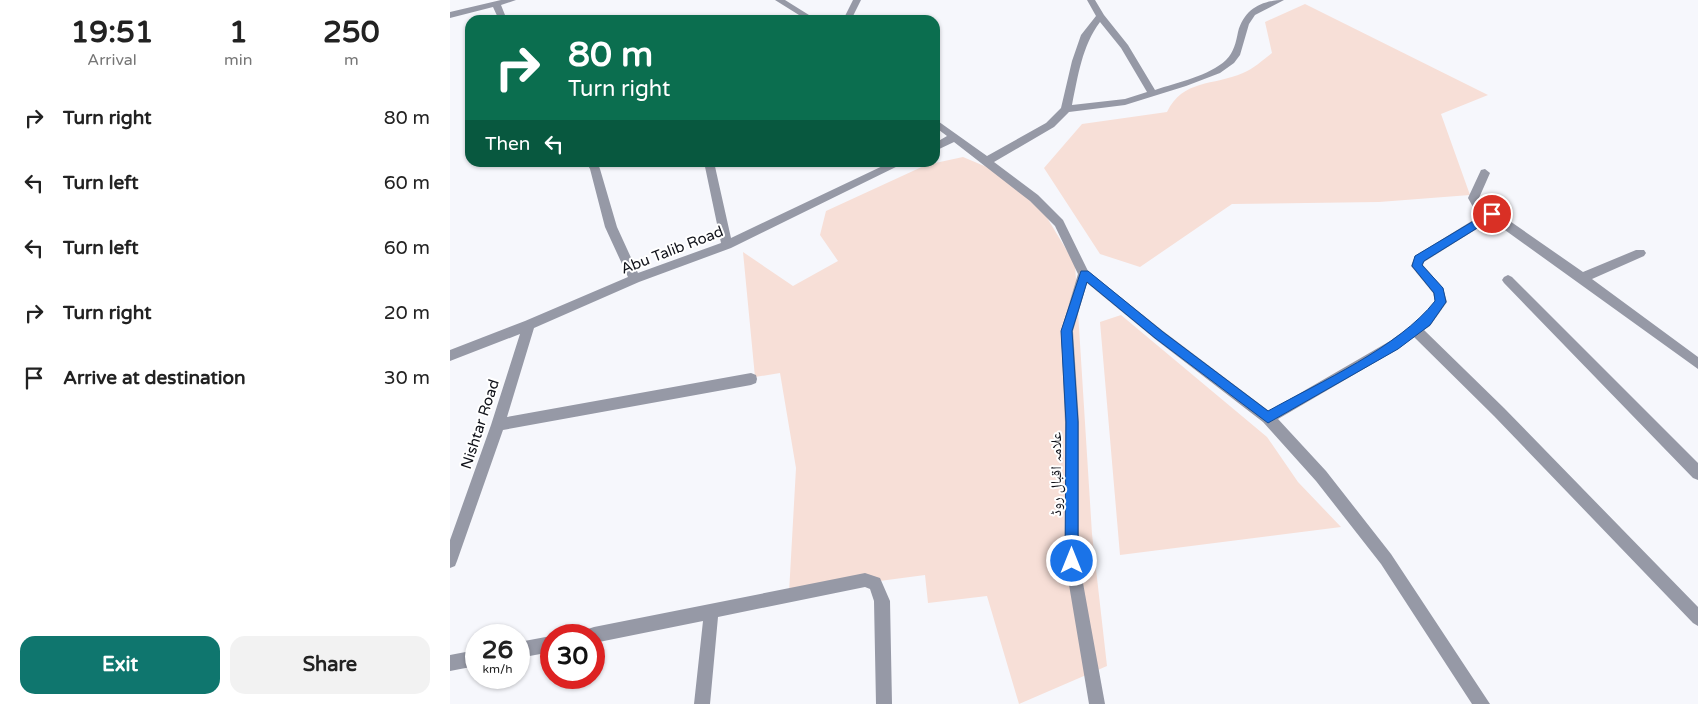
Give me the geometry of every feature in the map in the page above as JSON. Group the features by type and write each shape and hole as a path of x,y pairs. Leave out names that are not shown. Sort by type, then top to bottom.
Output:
{"street":[{"path":"450,15 512,0"},
{"path":"779,0 804,15"},
{"path":"850,15 857,0"},
{"path":"1091,0 1100,16 1125,47 1154,94"},
{"path":"1066,109 1125,102 1154,94 1189,82 1230,63 1242,44 1244,26 1253,12 1280,0"},
{"path":"496,4 501,15"},
{"path":"987,161 1050,125 1066,109 1077,61 1086,36 1100,16"},
{"path":"940,126 1034,198 1058,223 1084,274 1159,335 1268,418 1321,476 1386,559 1482,704"},
{"path":"940,144 954,137"},
{"path":"595,167 611,227 635,279"},
{"path":"710,167 727,245"},
{"name":"Abu Talib Road","path":"450,356 529,326 635,279 727,245 891,167"},
{"path":"1485,173 1473,198 1477,204 1582,278 1698,364"},
{"path":"1268,418 1394,345 1426,322 1441,302 1439,291 1417,266 1419,259 1492,214"},
{"path":"1582,278 1640,253"},
{"name":"علامہ اقبال روڈ","path":"1084,274 1067,331 1072,422 1072,561 1097,704"},
{"path":"1508,280 1698,473"},
{"name":"Nishtar Road","path":"450,561 498,425 529,326"},
{"path":"1415,330 1499,412 1698,618"},
{"path":"498,425 751,379"},
{"path":"605,634 865,580 875,583 882,601 884,704"},
{"path":"702,704 711,613"},
{"path":"450,663 465,660"}],"shaded area":[{"path":"1305,4 1488,95 1441,114 1470,195 1379,202 1232,204 1140,267 1100,254 1044,168 1082,124 1167,112 1181,94 1190,89 1243,73 1258,64 1272,53 1265,22"},
{"path":"963,157 1001,173 1046,216 1075,264 1092,534 1107,666 1019,704 987,596 928,603 925,575 789,593 796,468 780,373 755,377 743,252 793,286 838,261 820,235 826,211 922,167 940,167 940,162"},
{"path":"1121,315 1267,437 1298,482 1341,527 1120,555 1100,322"}],"route":[{"path":"1072,561 1072,422 1067,331 1084,274 1159,335 1268,418 1394,345 1426,322 1441,302 1439,291 1422,274 1417,266 1419,259 1492,214"}]}
